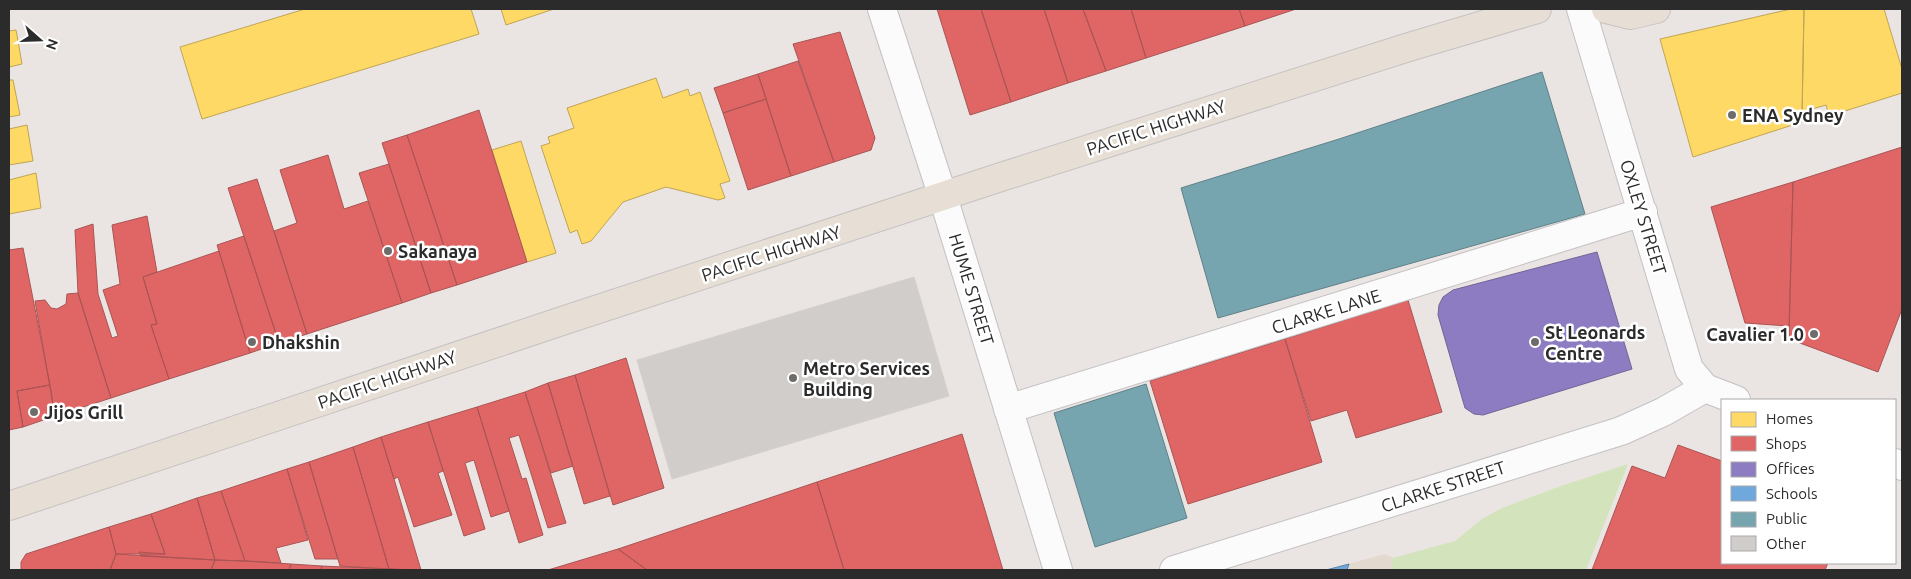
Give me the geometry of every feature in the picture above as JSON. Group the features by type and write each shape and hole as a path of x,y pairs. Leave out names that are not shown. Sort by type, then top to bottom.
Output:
{"main road":[{"name":"PACIFIC HIGHWAY","path":"9,506 565,320 943,197 1409,46 1537,9"},
{"path":"1606,9 1630,15 1656,9"}],"street":[{"name":"HUME STREET","path":"882,9 943,197 1058,570"},
{"name":"OXLEY STREET","path":"1582,9 1689,369 1705,388 1733,399"},
{"name":"CLARKE LANE","path":"1008,409 1643,212"},
{"name":"CLARKE STREET","path":"1174,570 1622,431 1663,412 1705,388"}],"shaded area":[{"path":"1385,554 1393,558 1391,570 1326,570"}],"green space":[{"path":"1628,464 1586,570 1391,570 1393,558 1455,541 1482,519 1502,508"}],"building: Homes":[{"path":"305,9 471,9 479,34 202,119 180,47"},
{"path":"501,9 554,9 506,25"},
{"path":"1791,9 1804,9 1802,122 1693,157 1660,39"},
{"path":"1804,9 1884,9 1902,69 1902,93 1829,116 1826,105 1802,112"},
{"path":"16,30 22,64 9,67 9,31"},
{"path":"656,78 663,98 688,89 690,96 700,92 730,181 720,184 725,198 718,200 666,187 623,202 591,241 582,244 577,230 570,233 541,146 550,143 548,137 574,128 567,108"},
{"path":"9,80 13,80 20,115 9,117"},
{"path":"27,125 33,161 9,165 9,129"},
{"path":"521,141 556,253 527,262 492,150"},
{"path":"36,173 41,208 9,214 9,180"}],"building: Shops":[{"path":"937,9 981,9 1011,102 970,115"},
{"path":"981,9 1044,9 1068,83 1011,102"},
{"path":"1044,9 1083,9 1106,71 1068,83"},
{"path":"1083,9 1131,9 1146,58 1106,71"},
{"path":"1131,9 1239,9 1245,26 1146,58"},
{"path":"1239,9 1296,9 1245,26"},
{"path":"840,32 875,138 871,150 834,162 793,44"},
{"path":"798,61 834,162 791,176 758,74"},
{"path":"758,74 766,99 723,113 714,88"},
{"path":"766,99 791,176 748,190 723,113"},
{"path":"479,110 527,262 457,285 407,135"},
{"path":"407,135 457,285 431,293 382,143"},
{"path":"1902,147 1902,309 1878,372 1789,339 1793,182"},
{"path":"328,155 344,209 368,201 402,303 307,334 274,231 297,223 280,170"},
{"path":"389,164 431,293 402,303 359,173"},
{"path":"257,179 307,334 279,343 228,188"},
{"path":"1793,182 1789,326 1745,323 1711,207"},
{"path":"147,216 157,272 143,277 157,324 151,325 169,379 111,398 78,293 75,230 93,224 98,294 112,338 118,336 103,290 120,284 112,225"},
{"path":"244,236 279,343 250,353 217,245"},
{"path":"23,248 50,385 17,391 23,427 9,430 9,250"},
{"path":"219,251 250,353 169,379 151,325 157,324 143,277"},
{"path":"78,293 111,398 55,416 35,301 45,300 51,308 57,309 66,304 67,294"},
{"path":"1408,300 1442,412 1356,438 1347,410 1311,421 1285,339"},
{"path":"1285,339 1322,462 1188,504 1150,381"},
{"path":"626,358 664,488 613,505 575,375"},
{"path":"575,375 610,496 584,504 548,383"},
{"path":"548,383 573,466 551,473 525,392"},
{"path":"50,385 55,416 23,427 17,391"},
{"path":"525,392 566,523 548,528 519,435 509,438 522,479 526,478 543,535 519,543 477,407"},
{"path":"477,407 509,511 491,517 474,460 465,463 485,529 464,536 428,422"},
{"path":"428,422 443,471 438,473 452,515 414,527 398,477 394,479 381,437"},
{"path":"962,434 1003,570 844,570 817,482"},
{"path":"381,437 421,570 389,569 353,447"},
{"path":"1678,445 1721,461 1721,564 1828,564 1825,570 1592,570 1632,466 1665,478"},
{"path":"353,447 389,569 340,566 309,462"},
{"path":"309,462 338,559 315,559 287,469"},
{"path":"287,469 308,540 276,548 281,563 245,561 221,491"},
{"path":"817,482 844,570 647,570 618,549"},
{"path":"221,491 245,561 215,560 197,498"},
{"path":"197,498 215,560 141,556 139,552 165,554 151,514"},
{"path":"151,514 165,554 116,554 109,527"},
{"path":"109,527 116,554 110,570 21,570 21,562 26,554"},
{"path":"618,549 647,570 548,570"},
{"path":"116,554 215,560 211,570 110,570"},
{"path":"215,560 291,564 289,570 211,570"},
{"path":"291,564 322,566 321,570 289,570"},
{"path":"322,566 389,569 412,570 321,570"}],"building: Offices":[{"name":"St Leonards Centre","path":"1597,252 1632,369 1483,415 1474,414 1465,408 1438,315 1439,305 1443,297 1453,290"}],"building: Schools":[{"path":"1349,564 1347,570 1326,570"}],"building: Public":[{"path":"1542,72 1585,214 1218,318 1181,188 1339,139"},
{"path":"1146,384 1187,518 1095,547 1054,413"}],"building: Other":[{"name":"Metro Services Building","path":"914,277 949,396 672,479 637,360"}],"place":[{"name":"ENA Sydney","path":"1732,115"},
{"name":"Sakanaya","path":"388,251"},
{"name":"Cavalier 1.0","path":"1814,334"},
{"name":"Dhakshin","path":"252,342"},
{"name":"St Leonards Centre","path":"1535,342"},
{"name":"Metro Services Building","path":"793,378"},
{"name":"Jijos Grill","path":"34,412"}]}
